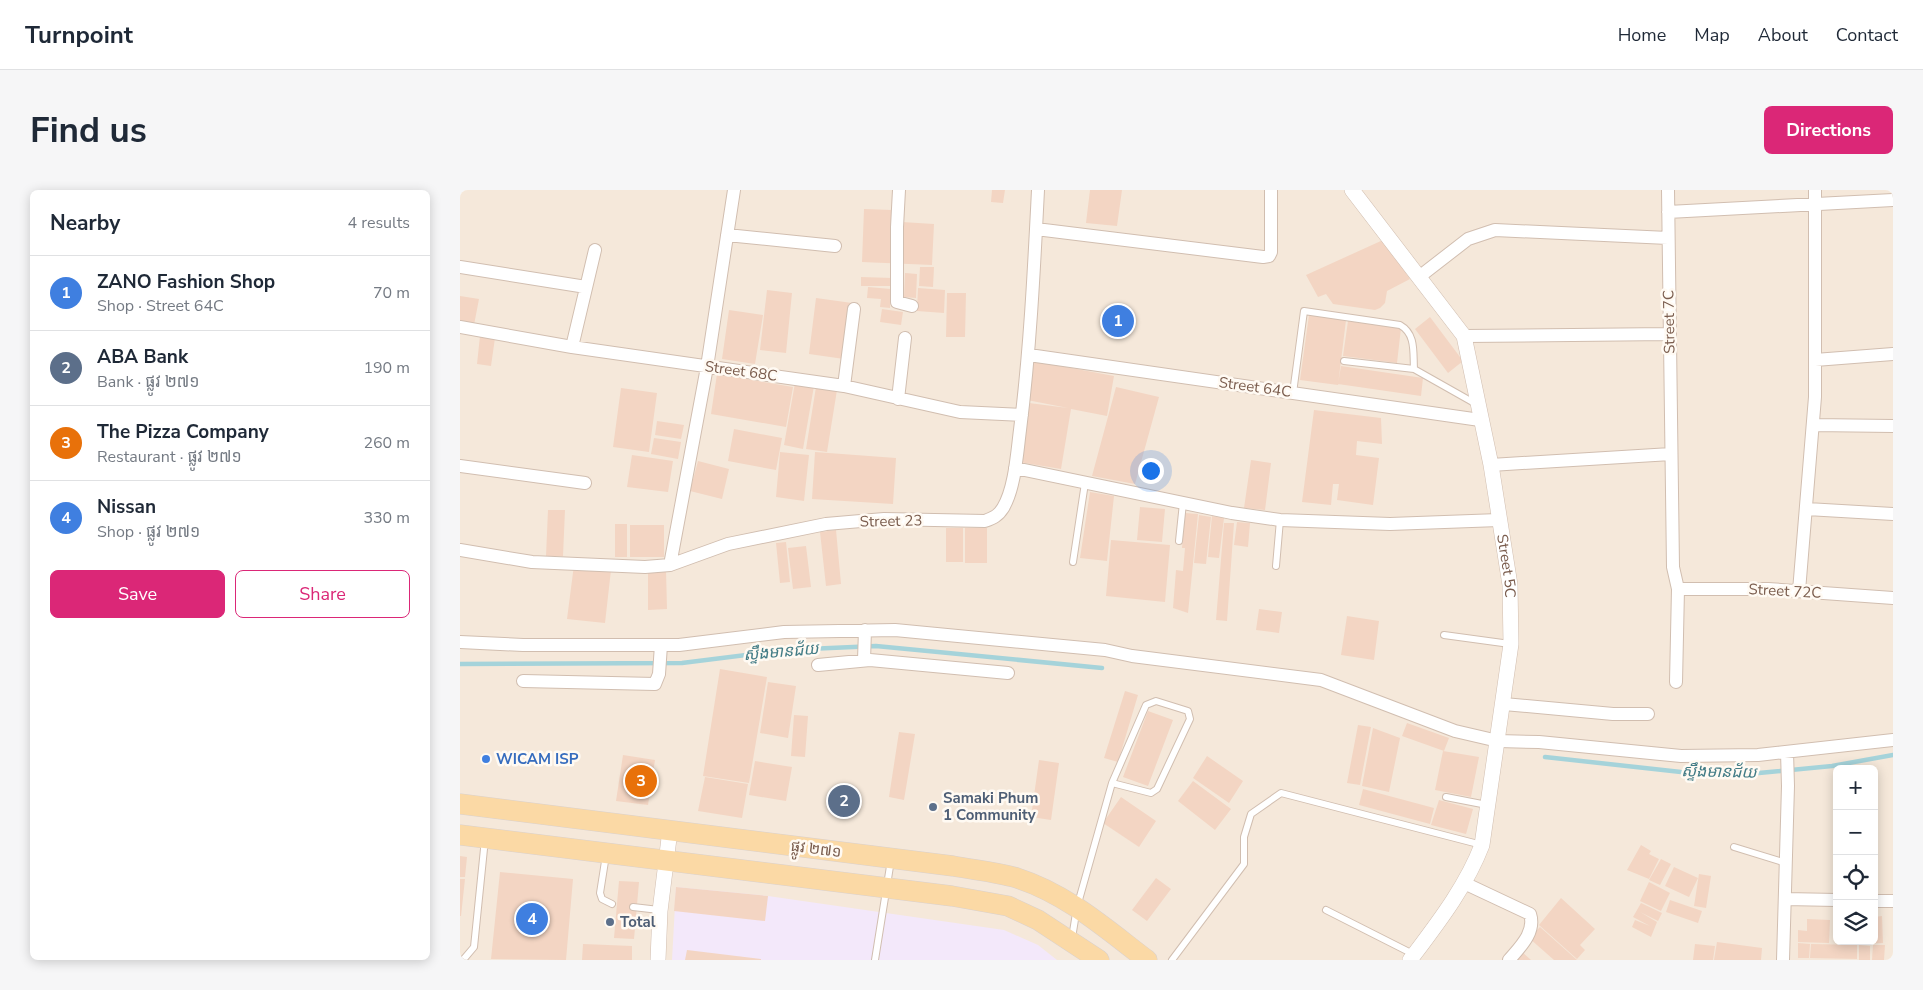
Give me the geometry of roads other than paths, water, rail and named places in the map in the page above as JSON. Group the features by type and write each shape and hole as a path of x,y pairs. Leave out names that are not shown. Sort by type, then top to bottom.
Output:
{"main road":[{"name":"ផ្លូវ ២៧១","path":"460,804 953,866 1016,878 1048,890 1077,907 1147,960"},
{"name":"ផ្លូវ ២៧១","path":"460,835 952,896 1008,906 1038,920 1099,960"}],"street":[{"path":"670,565 707,367 734,190"},
{"path":"899,190 897,302 912,306"},
{"name":"Street 23","path":"460,550 532,562 645,566 670,565 728,544 826,524 884,519 985,520 998,516 1004,507 1015,468 1022,415 1029,355 1038,190"},
{"path":"1036,229 1263,257 1269,256 1271,252 1271,190"},
{"name":"Street 5C","path":"1352,190 1464,336 1480,420 1491,465 1510,585 1511,644 1504,704 1482,845 1474,866 1464,884 1412,957"},
{"name":"Street 7C","path":"1668,190 1673,567 1678,589 1676,682"},
{"path":"1799,591 1813,425 1815,190"},
{"path":"1668,212 1816,206 1893,200"},
{"path":"1419,277 1468,240 1495,230 1668,238"},
{"path":"727,235 835,246"},
{"path":"572,346 595,250"},
{"path":"460,267 586,287"},
{"path":"844,386 854,309"},
{"name":"Street 68C","path":"460,327 707,367 844,386 960,412 1022,415"},
{"path":"1464,336 1669,334"},
{"path":"898,399 905,338"},
{"path":"1814,360 1893,354"},
{"name":"Street 64C","path":"1029,355 1480,420"},
{"path":"1813,425 1893,426"},
{"path":"1491,465 1671,454"},
{"path":"460,466 585,483"},
{"path":"1015,468 1183,502 1232,514 1280,520 1390,524 1499,520"},
{"path":"1806,509 1893,514"},
{"name":"Street 72C","path":"1678,589 1799,591 1893,598"},
{"path":"460,642 661,650 680,645 784,632 864,634 895,630 1104,650 1132,656 1320,680 1455,731 1498,741 1539,742 1681,756 1788,757 1881,740 1893,740"},
{"path":"864,634 864,658"},
{"path":"523,681 650,685 658,682 661,650"},
{"path":"818,665 864,658 1008,673"},
{"path":"1504,704 1613,714 1648,714"},
{"path":"1783,960 1788,757"},
{"path":"658,960 660,910 670,830"},
{"path":"1464,884 1530,914 1533,923 1526,940 1509,960"},
{"path":"1785,899 1833,900"},
{"path":"1878,901 1893,901"}],"lane":[{"path":"1293,393 1304,311 1400,325 1409,330 1412,336 1414,369"},
{"path":"1344,361 1414,369 1478,404"},
{"path":"1073,562 1085,483"},
{"path":"1179,541 1183,502"},
{"path":"1276,566 1280,520"},
{"path":"1444,635 1511,644"},
{"path":"1071,940 1077,907 1112,783 1146,705 1156,701 1188,712 1190,719 1158,789 1151,793 1143,793 1112,783"},
{"path":"1172,960 1244,864 1244,837 1251,814 1282,793 1482,845"},
{"path":"1446,796 1488,805"},
{"path":"463,960 474,947 486,838"},
{"path":"1734,847 1786,863"},
{"path":"606,853 600,893 602,899 612,904"},
{"path":"875,960 891,858"},
{"path":"633,907 660,910"},
{"path":"1326,910 1412,957"}],"waterway":[{"name":"ស្ទឹងមានជ័យ","path":"460,664 682,663 785,650 876,646 1102,668"},
{"name":"ស្ទឹងមានជ័យ","path":"1545,757 1681,772 1759,773 1832,766 1893,755"}],"place":[{"name":"ZANO Fashion Shop","path":"1118,321"},
{"name":"WICAM ISP","path":"486,759"},
{"name":"The Pizza Company","path":"641,781"},
{"name":"ABA Bank","path":"844,801"},
{"name":"Samaki Phum 1 Community","path":"933,807"},
{"name":"Nissan","path":"532,919"},
{"name":"Total","path":"610,922"}]}
